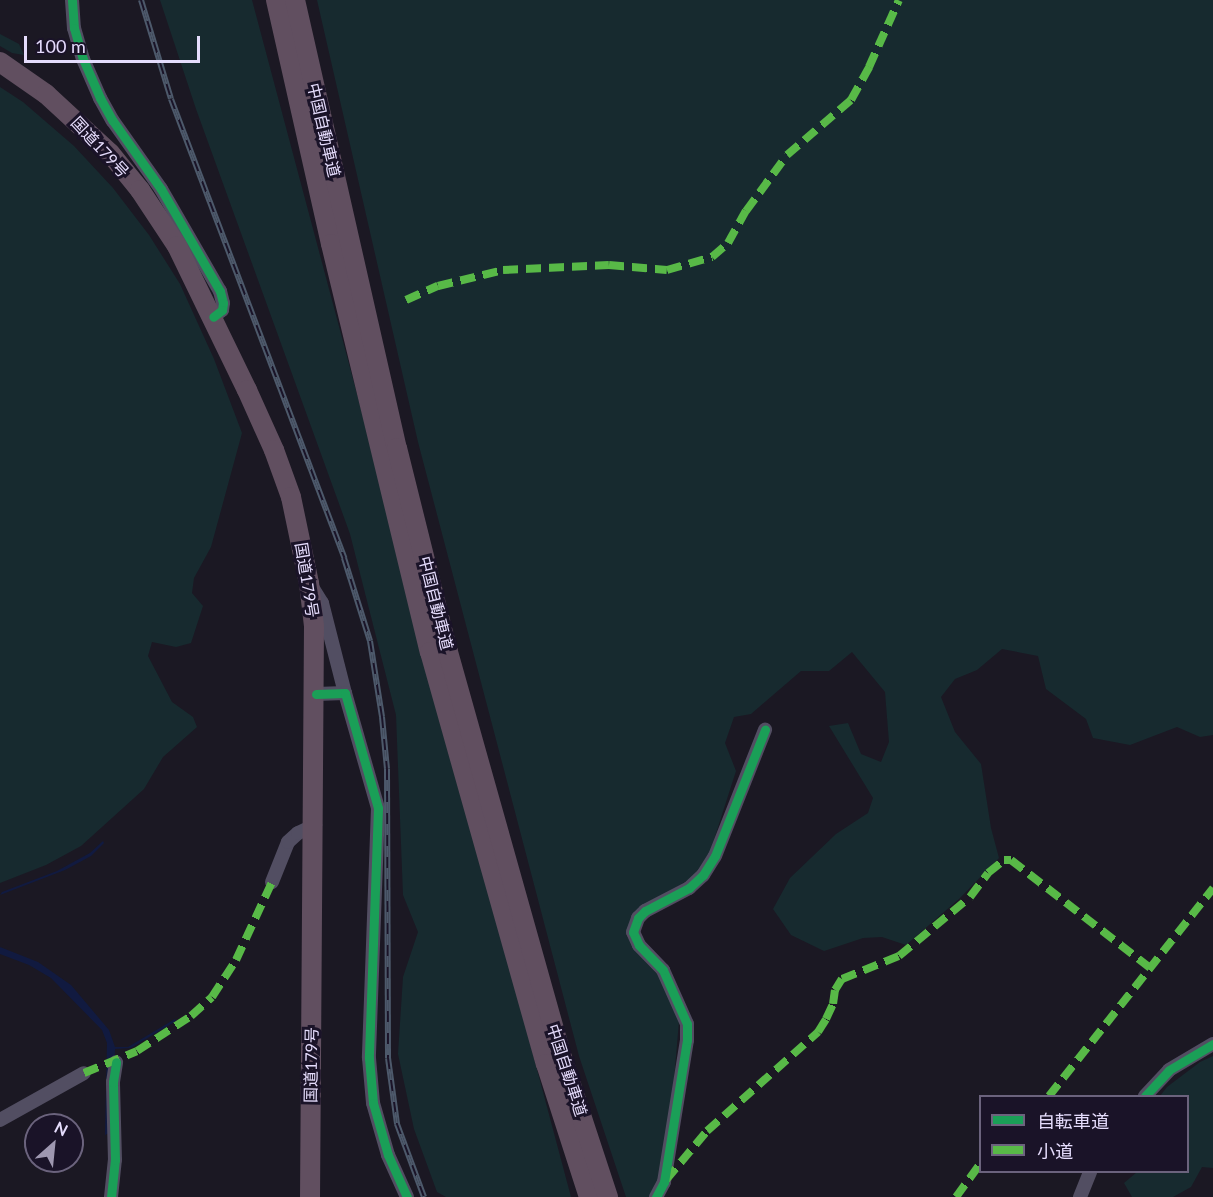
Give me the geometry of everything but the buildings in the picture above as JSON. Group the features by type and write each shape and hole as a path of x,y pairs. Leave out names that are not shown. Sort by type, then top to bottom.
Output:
{"highway":[{"name":"中国自動車道","path":"276,0 339,279 430,652 539,1042 589,1197"},
{"name":"中国自動車道","path":"295,0 397,448 448,652 556,1037 608,1197"},
{"name":"国道179号","path":"0,62 46,94 110,153 140,190 177,246 213,317 274,450 291,497 309,583 315,626 310,1197"}],"street":[{"path":"72,0 74,28 83,59 100,98 112,121 160,189 220,291 222,310 213,317"},
{"path":"309,583 322,603 378,808 369,1058 373,1103 388,1155 407,1197"},
{"path":"316,694 345,693"},
{"path":"656,1197 664,1182 687,1040 687,1024 663,970 639,945 633,932 638,918 645,911 688,888 703,875 715,856 765,730"},
{"path":"272,882 288,842 298,833 315,825"},
{"path":"1146,1095 1169,1070 1192,1054 1213,1044"},
{"path":"111,1197 114,1160 113,1082 116,1062"},
{"path":"0,1120 84,1073"},
{"path":"1080,1197 1090,1173"}],"green space":[{"path":"160,0 252,0 571,1197 446,1197 437,1192 414,1129 398,1054 403,977 418,932 403,895 396,715 350,534 196,109"},
{"path":"317,0 1213,0 1213,735 1200,737 1177,727 1130,745 1093,738 1086,719 1046,689 1038,656 1002,649 977,670 955,679 941,697 955,732 981,764 991,828 999,858 959,899 906,945 882,937 863,938 824,951 791,935 773,909 790,878 836,834 868,813 873,798 829,726 848,723 861,754 881,762 889,742 885,692 852,652 829,671 801,671 751,714 734,717 725,743 736,771 710,852 693,877 638,911 626,935 639,955 658,975 679,1021 674,1080 661,1172 651,1197 626,1197 579,1056 418,442"},
{"path":"0,34 19,44 24,55 12,53 0,46"},
{"path":"0,87 23,102 74,146 113,188 149,235 180,284 214,359 242,433 211,547 194,578 192,593 203,606 191,643 176,647 152,642 148,656 172,702 193,717 197,727 163,757 144,789 81,846 46,865 0,883"},
{"path":"1213,1056 1213,1168 1202,1167 1191,1187 1173,1197 1132,1197 1124,1183 1136,1173 1189,1173 1189,1095 1161,1095 1167,1087 1200,1062"}],"water":[{"path":"103,841 104,843 91,856 65,870 0,895 2,892 57,871 90,853"},
{"path":"0,947 38,962 71,985 109,1030 115,1047 128,1047 175,1019 176,1021 131,1048 115,1049 111,1132 105,1135 107,1043 102,1030 51,978 29,965 0,954"}],"railway":[{"path":"141,0 171,99 344,558 370,641 382,717 387,769 388,1058 397,1124 424,1197"}],"marked path":[{"path":"406,300 438,286 503,270 609,265 667,270 712,257 728,243 746,211 787,155 851,100 869,67 899,0"},
{"path":"666,1180 707,1131 818,1032 833,1004 835,990 842,979 899,956 970,897 988,873 1004,860 1011,860 1150,968"},
{"path":"84,1073 137,1051 191,1016 212,997 236,960 272,882"},
{"path":"1050,1095 1213,888"},
{"path":"956,1197 979,1165"}],"cycle path":[{"path":"72,0 74,28 83,59 100,98 113,121 161,189 220,291 222,310 213,317"},
{"path":"316,694 345,693 378,808 369,1058 373,1103 388,1155 407,1197"},
{"path":"656,1197 664,1182 687,1040 687,1024 663,970 639,945 633,932 638,918 645,911 689,888 703,875 715,856 765,730"},
{"path":"1146,1095 1169,1070 1213,1044"},
{"path":"111,1197 115,1160 113,1082 116,1062"}]}
